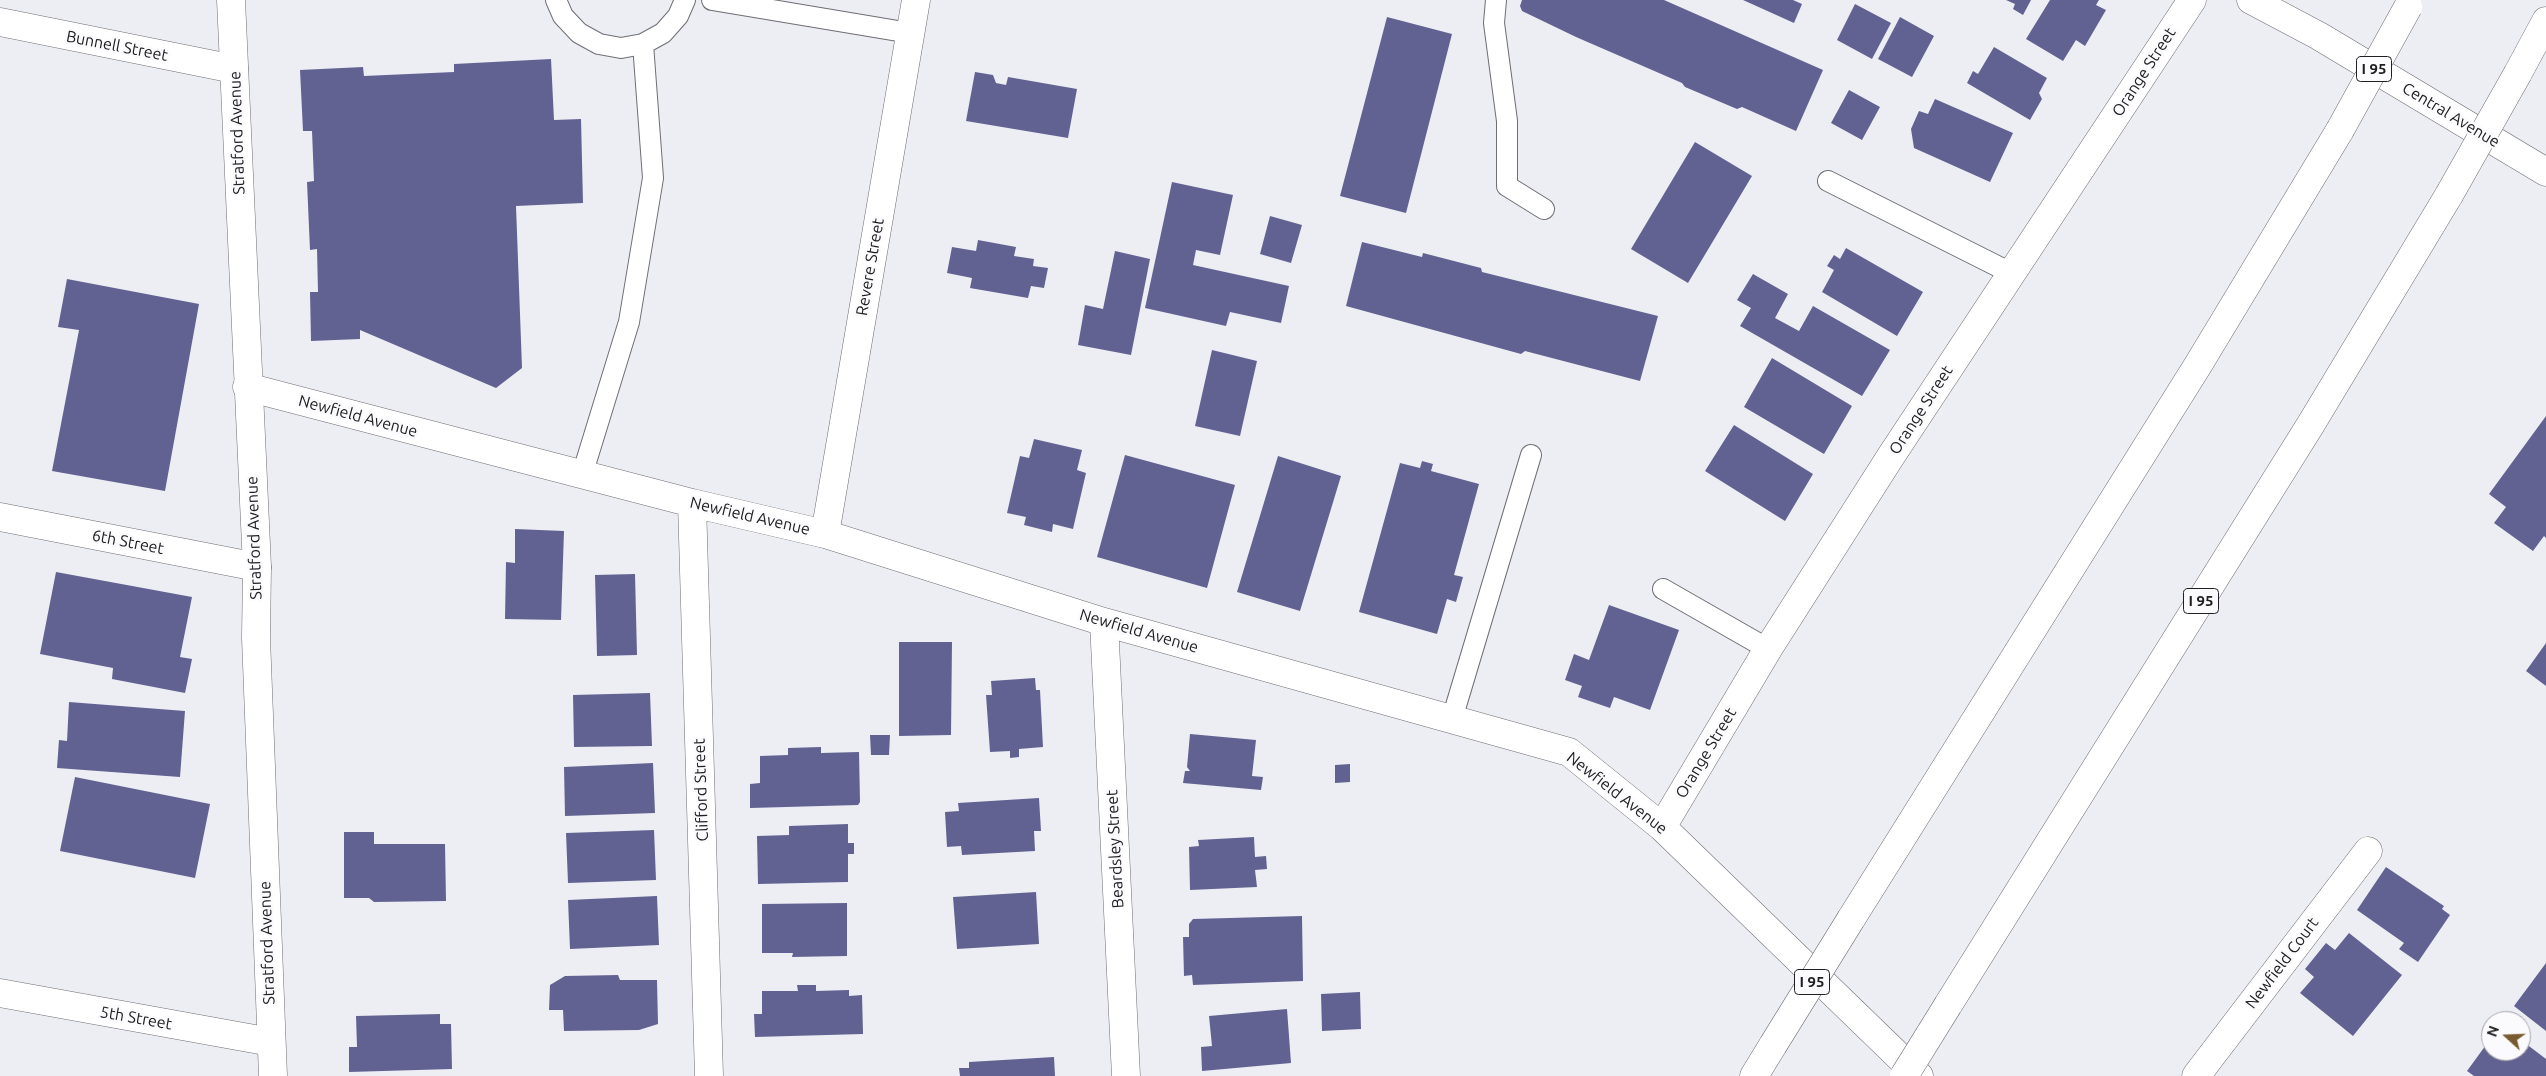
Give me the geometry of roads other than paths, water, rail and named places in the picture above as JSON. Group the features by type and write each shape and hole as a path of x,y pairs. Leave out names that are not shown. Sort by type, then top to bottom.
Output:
{"main road":[{"name":"Stratford Avenue","path":"231,0 247,387 257,567 256,638 273,1076"},
{"name":"Revere Street","path":"825,534 916,0"},
{"name":"Orange Street","path":"1662,827 1768,649 2011,273 2192,0"},
{"name":"Central Avenue","path":"2251,0 2319,36 2546,172"},
{"name":"I 95","path":"1754,1076 1851,918 2198,366 2340,130 2410,4"},
{"name":"I 95","path":"1904,1076 2311,424 2449,194 2546,21"},
{"name":"Bunnell Street","path":"0,22 234,69"},
{"name":"Newfield Avenue","path":"247,387 692,503 825,534 1104,622 1569,752 1662,827 1920,1076"},
{"name":"Clifford Street","path":"692,503 709,1076"},
{"name":"6th Street","path":"0,517 257,567"},
{"name":"Beardsley Street","path":"1104,622 1126,1076"},
{"name":"Newfield Court","path":"2196,1076 2368,851"},
{"name":"5th Street","path":"0,994 271,1042"}],"lane":[{"path":"556,0 563,16 579,33 599,44 621,48 644,44 663,33 678,16 685,0"},
{"path":"712,0 910,33"},
{"path":"1496,0 1494,23 1507,121 1507,186 1544,208"},
{"path":"582,475 629,322 653,178 644,44"},
{"path":"1828,181 2011,273"},
{"path":"1452,719 1531,455"},
{"path":"1662,589 1768,649"}]}
